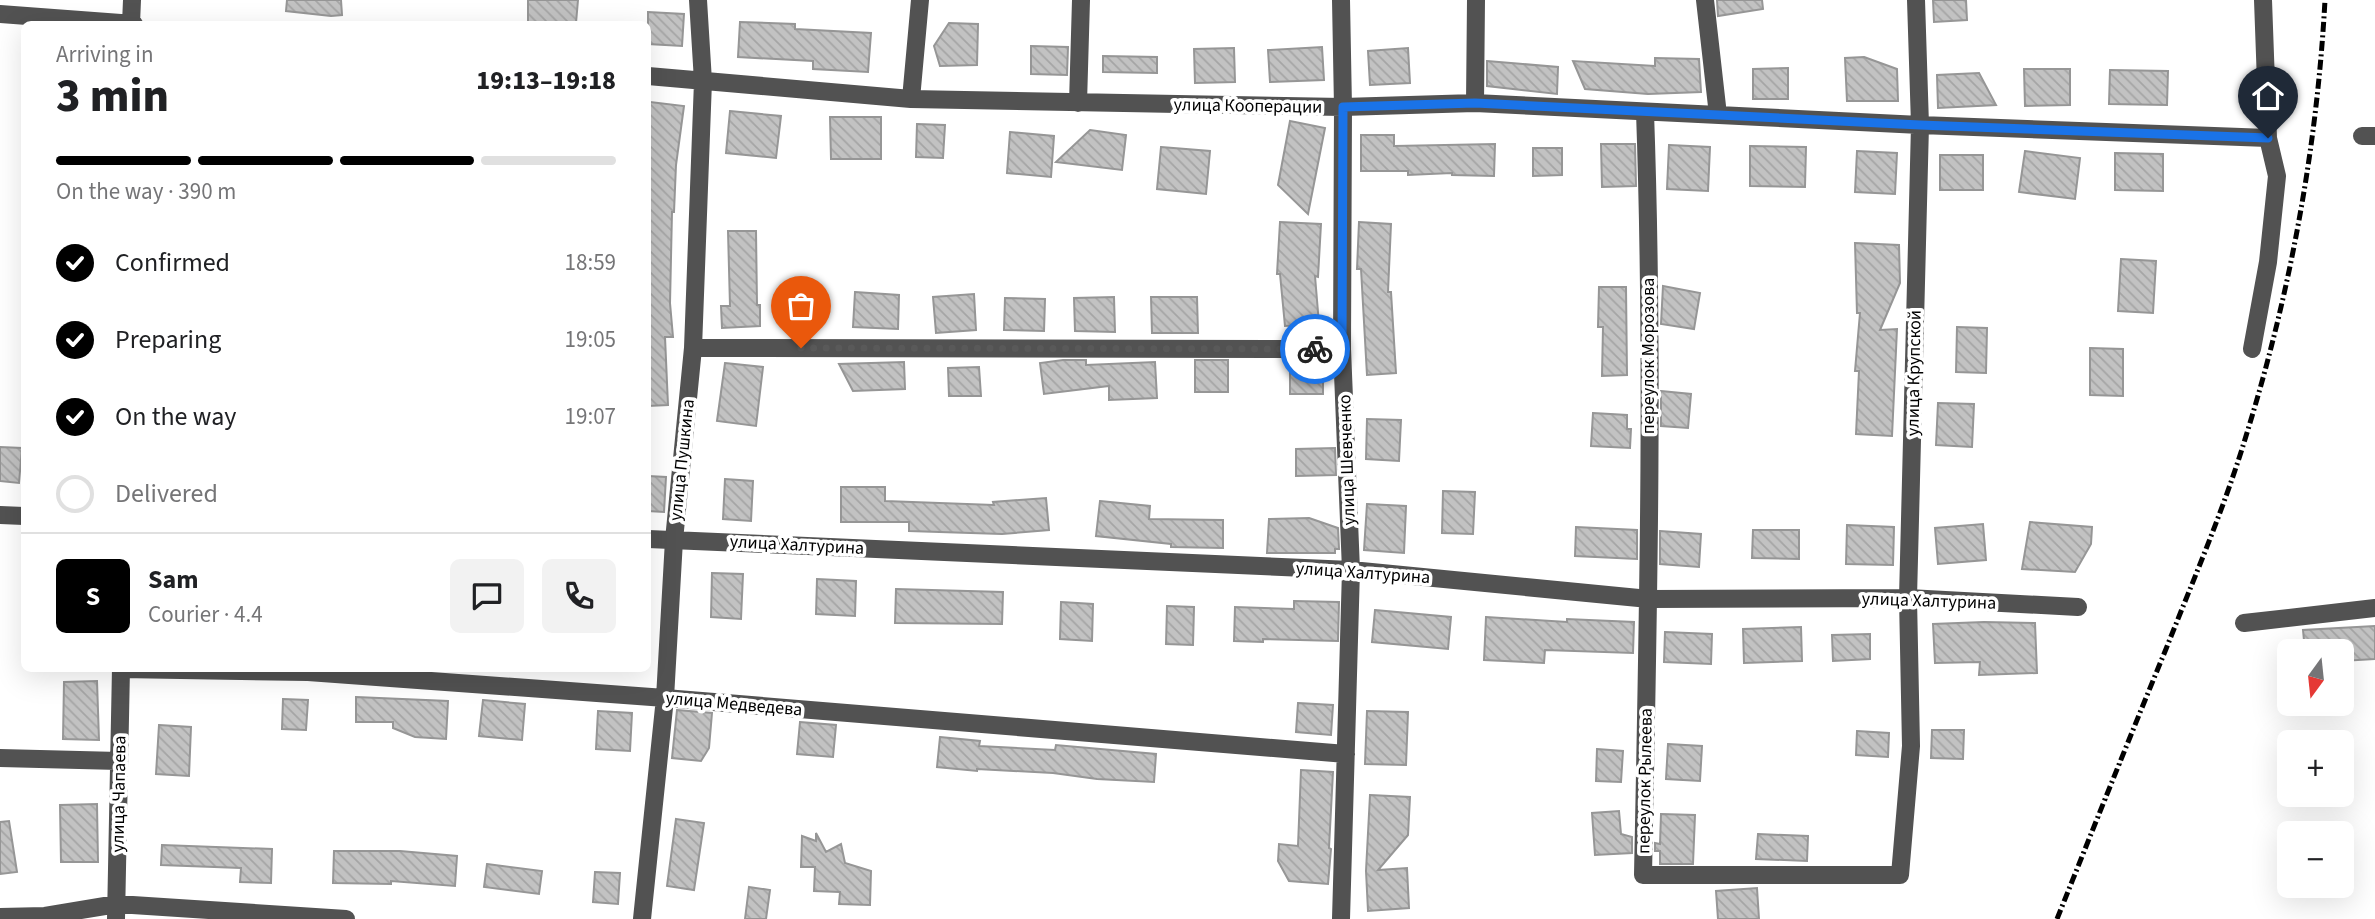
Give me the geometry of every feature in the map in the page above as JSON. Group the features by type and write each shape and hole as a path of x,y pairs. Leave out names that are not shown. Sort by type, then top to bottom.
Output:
{"street":[{"path":"132,0 132,21"},
{"name":"улица Пушкина","path":"642,919 665,698 674,540 693,348 703,81 698,0"},
{"path":"911,99 920,0"},
{"path":"1078,103 1081,0"},
{"name":"улица Шевченко","path":"1341,0 1342,349 1350,569 1341,919"},
{"path":"1475,103 1476,0"},
{"path":"1705,0 1718,115"},
{"name":"улица Крупской","path":"1900,875 1911,746 1908,598 1920,125 1916,0"},
{"path":"2252,349 2268,262 2277,176 2268,138 2263,0"},
{"path":"0,14 92,21"},
{"name":"улица Кооперации","path":"651,76 911,99 1343,107 1475,103 1920,125 2268,138"},
{"name":"переулок Морозова","path":"1645,112 1648,599"},
{"path":"693,348 1342,349"},
{"path":"0,515 21,516"},
{"name":"улица Халтурина","path":"651,539 1350,569 1648,599 1908,598 2078,607"},
{"name":"переулок Рылеева","path":"1648,599 1643,875 1900,875"},
{"path":"2244,623 2375,608"},
{"name":"улица Чапаева","path":"117,912 121,672"},
{"name":"улица Медведева","path":"308,672 665,698 1346,754"},
{"path":"0,758 119,761"},
{"path":"0,917 117,912 346,919"}],"building":[{"path":"287,0 341,0 342,15 286,11"},
{"path":"528,0 578,0 576,21 528,21"},
{"path":"1717,0 1762,0 1763,9 1718,16"},
{"path":"1933,0 1966,0 1967,20 1934,22"},
{"path":"648,12 684,14 682,46 651,44 651,21 648,21"},
{"path":"740,22 795,24 795,29 871,33 868,72 813,69 813,61 738,57"},
{"path":"949,23 978,24 977,65 940,66 934,46"},
{"path":"1031,46 1068,47 1067,75 1031,74"},
{"path":"1322,47 1324,80 1270,82 1268,50"},
{"path":"1234,48 1235,82 1195,83 1194,49"},
{"path":"1408,48 1410,83 1370,85 1368,51"},
{"path":"1103,56 1157,57 1157,73 1103,72"},
{"path":"1864,57 1897,69 1898,101 1847,101 1845,58"},
{"path":"1655,58 1699,59 1701,92 1648,94 1585,89 1573,61 1655,66"},
{"path":"1487,61 1558,67 1557,94 1487,86"},
{"path":"1788,68 1788,99 1753,99 1753,69"},
{"path":"2024,69 2070,69 2070,105 2025,106"},
{"path":"2110,70 2168,71 2167,105 2109,104"},
{"path":"1979,73 1996,105 1938,108 1937,75"},
{"path":"651,102 684,106 672,212 670,303 673,337 665,337 668,405 651,406"},
{"path":"730,111 781,116 776,158 726,153"},
{"path":"830,117 881,117 881,159 831,159"},
{"path":"1290,121 1325,128 1308,214 1278,185"},
{"path":"917,124 945,125 943,158 916,157"},
{"path":"1090,130 1126,135 1122,170 1056,162"},
{"path":"1010,132 1054,136 1051,177 1007,173"},
{"path":"1361,135 1394,135 1394,146 1495,144 1494,176 1452,173 1408,175 1408,171 1361,171"},
{"path":"1601,144 1635,144 1636,186 1602,187"},
{"path":"1669,145 1710,147 1708,191 1667,189"},
{"path":"1750,146 1806,147 1805,187 1750,186"},
{"path":"1161,147 1210,151 1206,194 1157,189"},
{"path":"1533,148 1562,148 1562,175 1533,176"},
{"path":"1857,151 1897,153 1895,194 1855,192"},
{"path":"2025,151 2080,158 2075,199 2019,192"},
{"path":"2115,153 2163,154 2163,191 2115,190"},
{"path":"1940,155 1983,155 1983,190 1940,190"},
{"path":"1280,222 1321,224 1318,277 1315,276 1319,324 1285,326 1280,274 1277,274"},
{"path":"1359,222 1391,224 1388,292 1391,292 1396,373 1367,375 1361,269 1357,269"},
{"path":"728,231 756,231 757,305 760,305 760,326 722,328 721,306 730,306"},
{"path":"1855,243 1899,245 1900,283 1880,330 1897,329 1892,436 1856,434 1859,371 1855,371 1860,313 1857,313"},
{"path":"2121,259 2156,261 2153,313 2118,311"},
{"path":"1663,286 1700,293 1694,329 1661,324"},
{"path":"1599,287 1626,287 1627,375 1602,376 1603,327 1598,327"},
{"path":"855,292 899,295 898,329 853,327"},
{"path":"974,294 976,330 936,333 933,297"},
{"path":"1114,297 1115,332 1075,331 1074,298"},
{"path":"1151,297 1197,297 1198,333 1152,333"},
{"path":"1005,298 1045,299 1044,331 1004,330"},
{"path":"1957,327 1987,328 1986,373 1956,372"},
{"path":"2090,348 2123,349 2123,396 2090,395"},
{"path":"1086,360 1086,365 1155,362 1157,398 1109,400 1109,386 1044,394 1040,363"},
{"path":"1195,360 1228,360 1228,392 1195,392"},
{"path":"1290,360 1323,360 1323,394 1290,394"},
{"path":"904,362 905,389 853,391 839,364"},
{"path":"725,363 763,367 756,426 717,421"},
{"path":"979,367 981,396 949,396 948,368"},
{"path":"1661,391 1691,394 1688,428 1661,426"},
{"path":"1938,403 1974,404 1972,447 1936,445"},
{"path":"1593,413 1627,415 1627,429 1631,429 1630,448 1591,446"},
{"path":"1367,419 1401,420 1399,461 1366,459"},
{"path":"0,447 21,448 19,483 0,481"},
{"path":"1335,448 1336,475 1296,476 1296,449"},
{"path":"651,476 666,477 664,512 651,511"},
{"path":"725,479 753,481 751,521 723,519"},
{"path":"841,487 885,487 885,501 994,505 993,502 1046,498 1049,530 1002,534 909,531 909,522 841,522"},
{"path":"1443,491 1475,492 1473,534 1442,533"},
{"path":"1100,501 1150,506 1149,519 1223,520 1223,548 1171,547 1171,544 1096,536"},
{"path":"1367,504 1406,506 1404,553 1364,550"},
{"path":"1309,518 1338,528 1339,549 1335,549 1335,553 1267,553 1269,519"},
{"path":"2030,522 2092,527 2091,544 2075,572 2022,569"},
{"path":"1983,524 1986,560 1938,564 1935,528"},
{"path":"1847,525 1894,527 1893,565 1846,564"},
{"path":"1576,527 1637,530 1637,559 1575,556"},
{"path":"1753,530 1799,530 1799,559 1752,558"},
{"path":"1660,531 1701,534 1699,567 1660,564"},
{"path":"712,573 743,574 741,619 711,617"},
{"path":"817,579 856,581 855,616 816,614"},
{"path":"896,589 1003,592 1002,624 895,623"},
{"path":"1294,601 1339,602 1338,641 1234,641 1235,607 1294,609"},
{"path":"1061,602 1093,604 1092,641 1060,639"},
{"path":"1167,606 1194,607 1193,645 1166,644"},
{"path":"1375,610 1451,617 1448,649 1372,642"},
{"path":"1486,617 1567,622 1567,619 1634,622 1633,653 1545,650 1544,663 1484,660"},
{"path":"2035,623 2037,673 1979,675 1980,662 1935,663 1933,624"},
{"path":"2375,626 2375,659 2354,660 2354,639 2304,639 2303,630"},
{"path":"1801,627 1802,661 1744,663 1743,629"},
{"path":"1665,632 1712,634 1711,664 1664,662"},
{"path":"1870,634 1870,659 1833,661 1832,635"},
{"path":"97,681 99,740 63,739 64,682"},
{"path":"356,697 448,701 446,739 415,737 393,728 393,722 356,722"},
{"path":"283,699 308,700 306,730 282,729"},
{"path":"483,700 525,704 522,740 479,736"},
{"path":"1298,703 1333,705 1331,735 1296,732"},
{"path":"677,710 712,713 709,748 701,761 672,758"},
{"path":"598,711 632,713 630,751 596,749"},
{"path":"1367,711 1408,712 1406,765 1365,764"},
{"path":"800,722 836,725 833,757 797,754"},
{"path":"159,725 191,727 189,776 156,774"},
{"path":"1932,730 1964,730 1963,759 1931,758"},
{"path":"1857,731 1889,733 1888,757 1856,755"},
{"path":"940,737 980,741 979,746 1055,750 1056,745 1156,754 1154,782 937,767"},
{"path":"1668,744 1702,746 1700,781 1666,779"},
{"path":"1597,749 1623,751 1621,782 1596,781"},
{"path":"1301,770 1333,772 1328,884 1289,881 1278,861 1279,844 1298,846"},
{"path":"1370,795 1410,797 1408,835 1378,870 1407,868 1409,908 1368,911 1366,871"},
{"path":"97,804 98,862 61,862 60,805"},
{"path":"1619,811 1621,834 1632,837 1632,853 1595,855 1592,813"},
{"path":"1661,814 1695,815 1693,864 1660,864 1660,851 1655,851 1655,843 1660,844"},
{"path":"676,819 704,823 694,890 667,886"},
{"path":"9,821 17,872 0,874 0,822"},
{"path":"816,833 826,852 841,844 845,863 871,871 870,905 839,904 840,892 814,891 815,867 801,867 802,836 816,841"},
{"path":"1758,834 1808,836 1807,861 1756,859"},
{"path":"162,845 272,849 271,883 240,882 241,868 161,865"},
{"path":"334,851 400,851 457,856 455,886 391,881 391,884 333,883"},
{"path":"487,864 542,871 539,894 484,887"},
{"path":"595,872 620,873 618,904 593,902"},
{"path":"749,887 770,890 766,919 745,919"},
{"path":"1757,888 1759,919 1718,919 1716,891"}],"railway":[{"path":"2057,919 2218,517 2262,383 2288,275 2308,166 2325,0"}],"way so far":[{"path":"801,348 1315,349"}],"route":[{"path":"1315,349 1342,349 1343,107 1475,103 1920,125 2268,138"}]}
